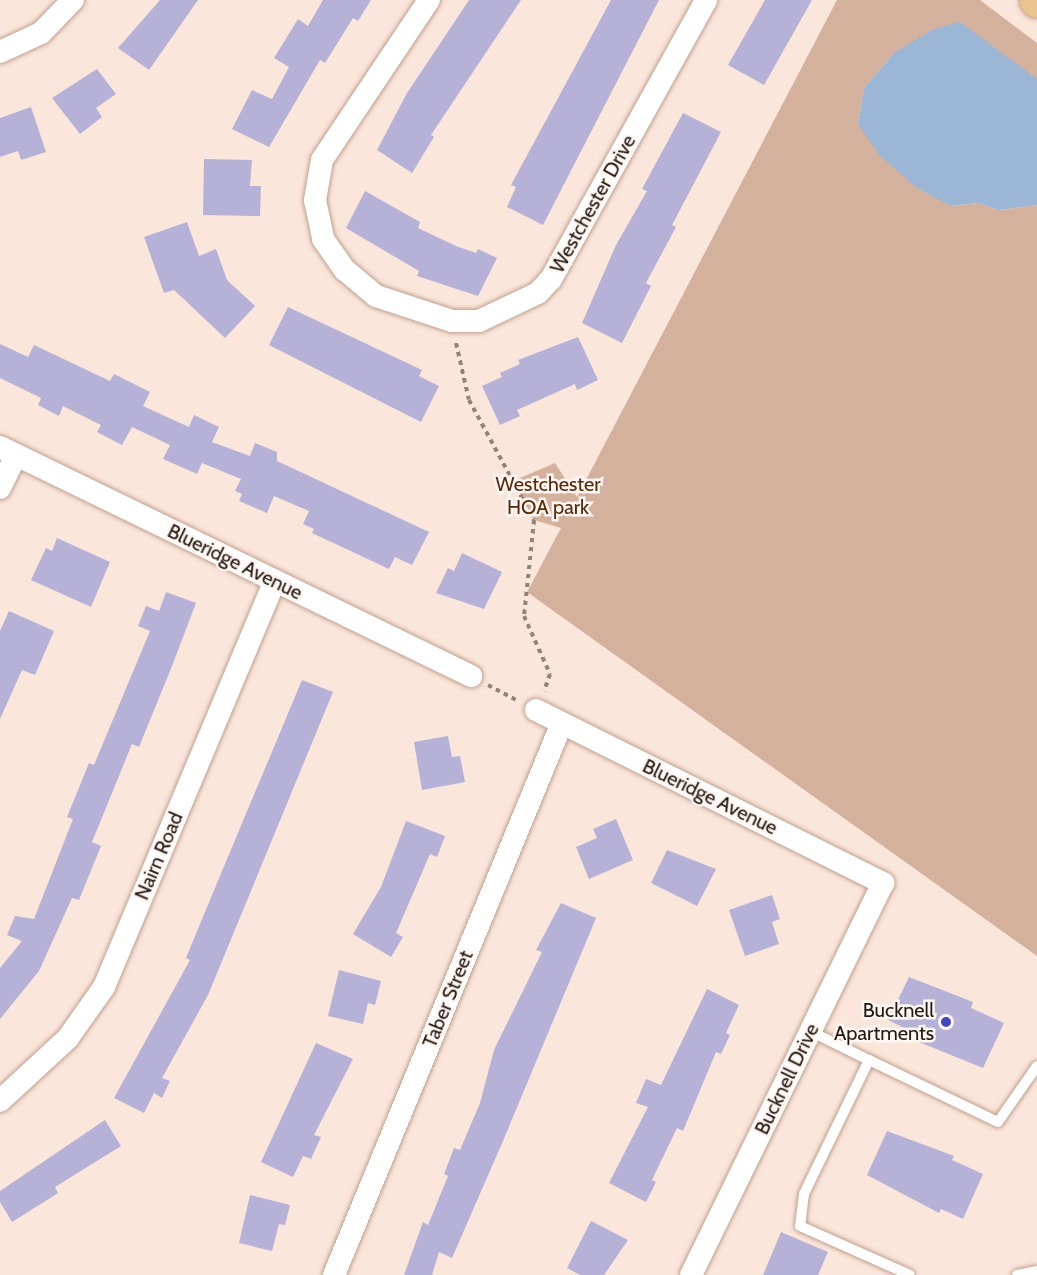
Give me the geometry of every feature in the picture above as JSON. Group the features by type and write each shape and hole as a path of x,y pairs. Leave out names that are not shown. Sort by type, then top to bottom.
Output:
{"street":[{"path":"0,52 41,33 74,0"},
{"name":"Westchester Drive","path":"429,0 322,160 315,200 322,239 345,270 376,296 452,321 479,321 538,293 551,279 706,0"},
{"path":"0,488 8,451"},
{"name":"Blueridge Avenue","path":"8,451 471,676"},
{"name":"Nairn Road","path":"0,1101 68,1038 104,987 274,582"},
{"name":"Blueridge Avenue","path":"536,710 883,883"},
{"name":"Taber Street","path":"334,1275 561,723"},
{"name":"Bucknell Drive","path":"691,1275 883,883"}],"lane":[{"path":"810,1031 998,1122 1037,1066"},
{"path":"869,1060 804,1194 800,1226 910,1275"},
{"path":"1017,1275 1037,1270"}],"path":[{"path":"452,321 469,400 534,520 524,616 550,674 536,710 471,676"}],"green space":[{"name":"Westchester HOA park","path":"837,0 980,0 1037,43 1037,79 894,53 864,88 858,124 951,206 978,203 998,210 1037,205 1037,956 527,592 561,528 534,520 513,481 555,463 577,497"}],"water":[{"path":"960,22 1037,79 1037,205 998,210 978,203 951,206 917,188 880,156 858,124 864,88 894,53 934,29"}],"building":[{"path":"160,0 198,0 149,70 118,48"},
{"path":"323,0 371,0 358,21 353,18 325,63 320,60 269,147 232,129 252,90 272,99 289,67 274,58 298,19 308,26"},
{"path":"469,0 521,0 431,135 434,137 412,173 377,150 407,93"},
{"path":"611,0 659,0 543,225 507,207 516,187 511,185"},
{"path":"765,0 812,0 764,85 728,65"},
{"path":"97,69 116,94 96,108 102,117 80,134 52,98"},
{"path":"31,107 46,152 21,160 18,151 0,157 0,118"},
{"path":"683,113 721,132 672,225 676,227 646,283 651,286 622,343 582,323 616,245 647,191 642,189"},
{"path":"204,159 252,160 250,186 261,186 260,216 203,215"},
{"path":"365,191 420,222 418,228 456,246 476,253 478,249 497,258 478,296 417,276 419,271 346,228"},
{"path":"187,222 199,256 216,249 227,280 255,306 225,338 174,290 164,293 144,237"},
{"path":"288,307 422,370 419,376 439,386 421,422 269,345"},
{"path":"578,337 598,380 577,390 575,384 517,410 520,416 500,425 482,386 502,377 500,373 520,364 518,360"},
{"path":"0,344 28,357 34,345 110,381 114,374 150,392 143,406 189,427 194,415 219,427 212,442 250,456 255,443 277,452 277,461 429,532 412,565 395,557 389,569 312,533 314,529 303,524 309,511 274,496 267,513 239,501 242,494 235,491 241,479 202,463 197,474 163,459 170,445 132,427 122,445 97,432 101,425 63,406 59,416 38,405 41,398 0,378"},
{"path":"57,538 110,562 91,607 31,580 46,548 52,551"},
{"path":"462,553 502,572 484,609 436,593 448,568 454,571"},
{"path":"166,592 196,603 172,666 139,747 132,744 92,842 101,846 79,900 72,898 39,971 0,1019 0,968 22,941 7,935 15,916 34,919 73,819 67,817 89,763 94,765 150,631 138,626 146,606 159,611"},
{"path":"9,611 54,631 35,675 22,670 0,719 0,631"},
{"path":"302,680 333,692 208,995 162,1078 170,1081 162,1098 154,1093 144,1113 114,1098 190,960 186,958"},
{"path":"448,736 452,757 460,756 465,782 422,790 414,742"},
{"path":"616,819 633,860 589,879 576,847 597,838 593,829"},
{"path":"406,821 445,836 437,857 430,854 396,933 403,937 391,957 353,934 381,887"},
{"path":"667,850 716,869 697,906 651,883"},
{"path":"772,895 780,919 772,922 779,944 745,956 729,910"},
{"path":"561,903 596,918 503,1141 452,1258 439,1252 432,1275 404,1275 423,1222 428,1225 448,1176 444,1174 454,1148 460,1150 480,1103 494,1050 542,952 536,950"},
{"path":"339,970 381,981 375,1005 368,1003 363,1024 328,1016"},
{"name":"Bucknell Apartments","path":"909,977 973,1002 971,1008 1004,1023 983,1068 914,1040 916,1034 888,1020"},
{"path":"707,989 739,1005 726,1033 730,1035 721,1054 716,1052 683,1131 677,1128 652,1180 656,1182 646,1202 609,1183 648,1107 636,1103 646,1079 661,1085"},
{"path":"316,1043 353,1059 314,1135 321,1137 311,1159 303,1156 293,1177 261,1162"},
{"path":"105,1120 121,1146 55,1187 58,1193 12,1222 0,1202 0,1191"},
{"path":"887,1131 954,1156 952,1160 983,1174 963,1219 941,1209 939,1213 867,1175"},
{"path":"250,1195 290,1205 285,1225 279,1224 272,1251 239,1243"},
{"path":"591,1221 628,1240 604,1275 580,1275 567,1268"},
{"path":"781,1232 828,1252 818,1275 763,1275"}],"place":[{"name":"Bucknell Apartments","path":"946,1022"}]}
